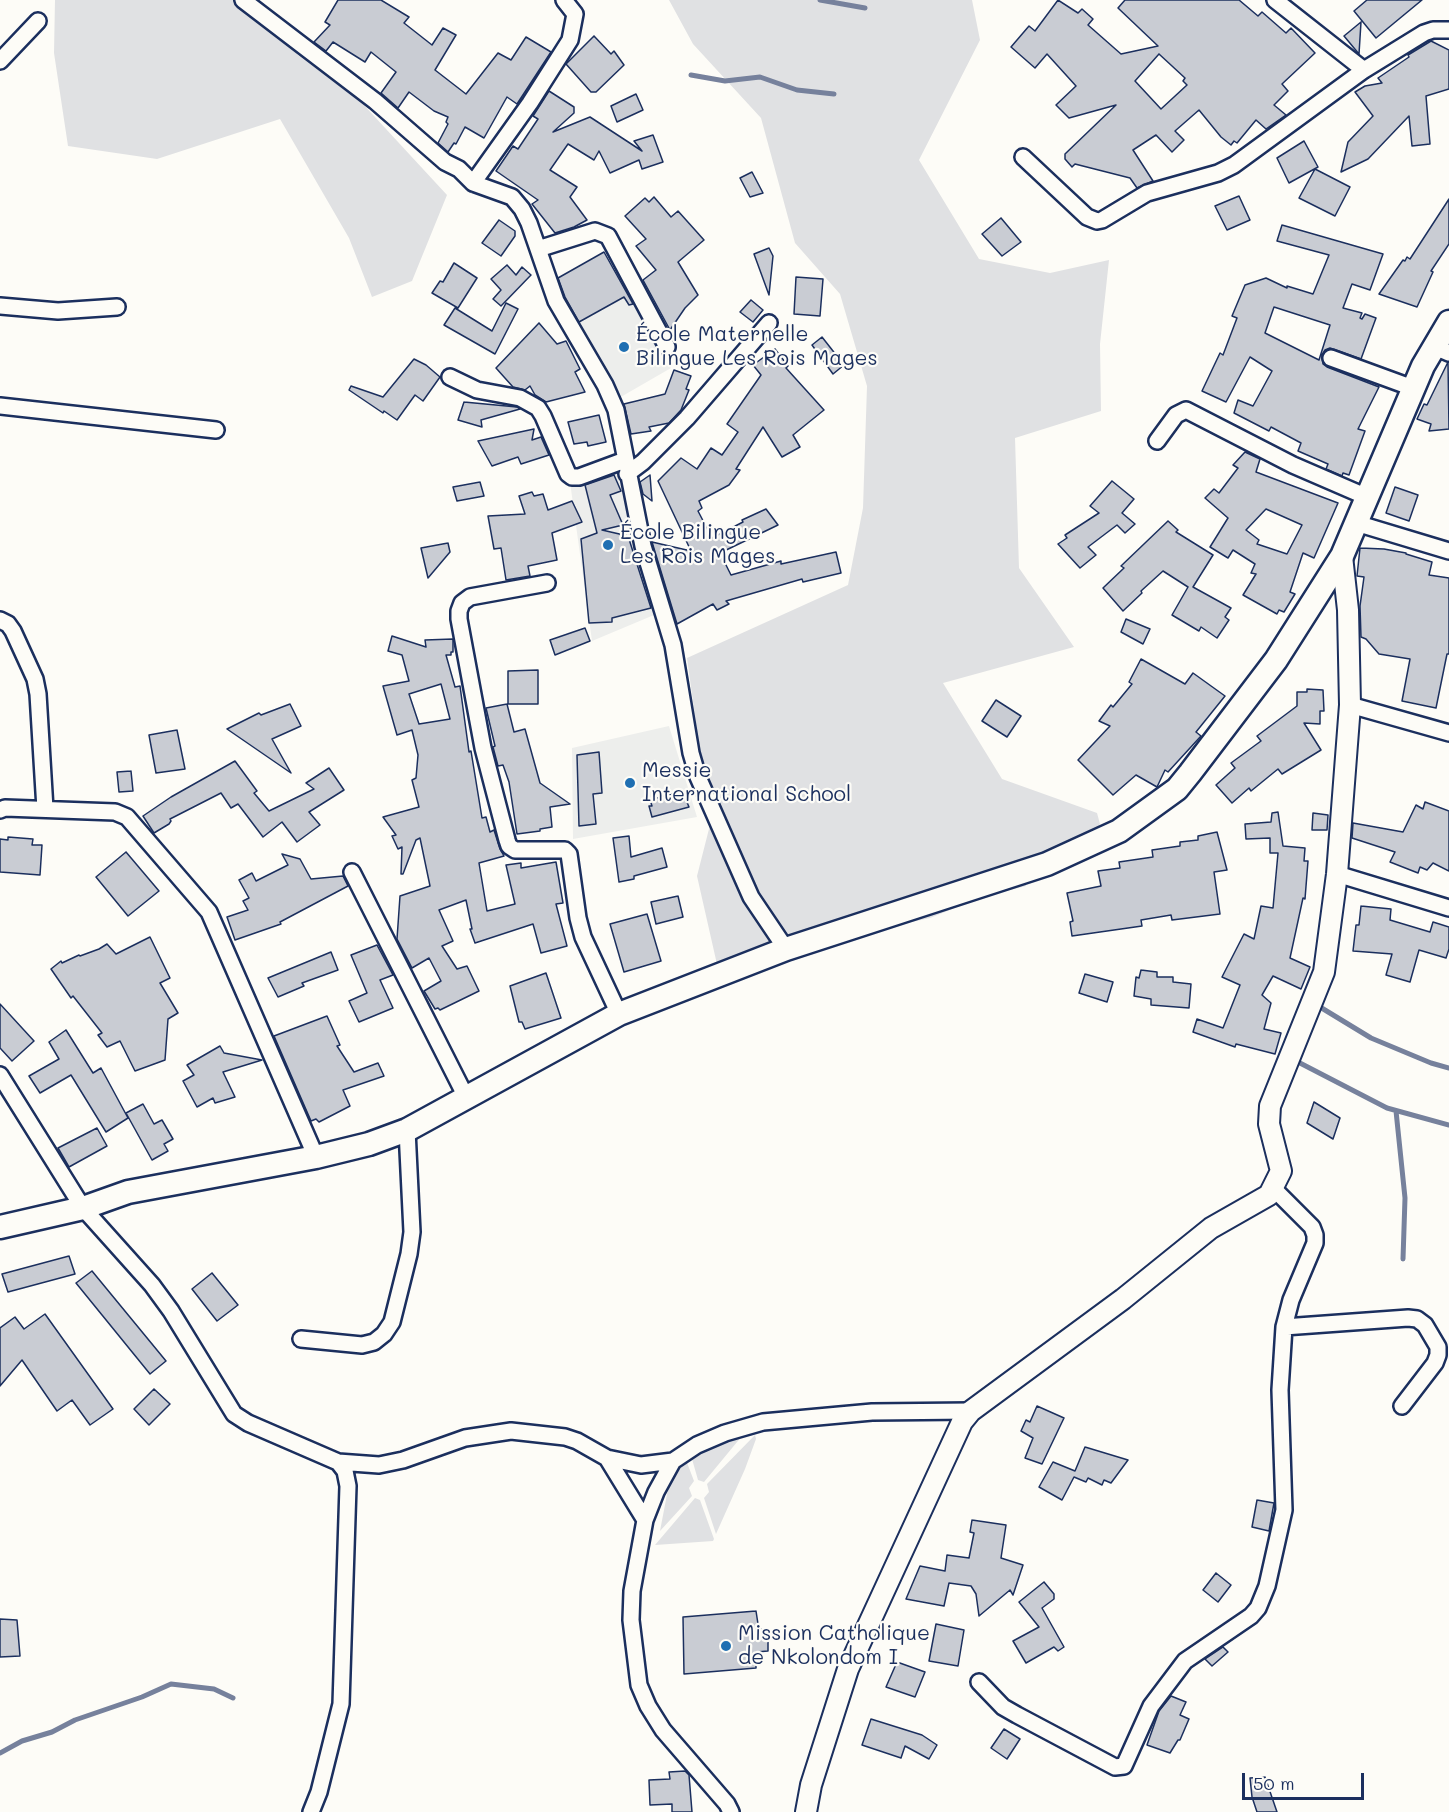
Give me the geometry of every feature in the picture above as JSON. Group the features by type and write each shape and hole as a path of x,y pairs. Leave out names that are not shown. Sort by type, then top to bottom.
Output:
{"main road":[{"path":"0,1227 83,1208 128,1192 316,1157 369,1144 407,1130 619,1014 786,949 1047,864 1119,831 1165,798 1190,773 1276,660 1342,556 1423,366 1442,350 1449,322"}],"street":[{"path":"243,0 375,101 445,162 459,169 473,183 512,197 522,209 556,301 611,397 616,410 643,546 673,645 691,753 698,777 751,897 786,949"},
{"path":"473,183 530,103 570,40 575,14 564,0"},
{"path":"1275,0 1364,70"},
{"path":"0,61 38,21"},
{"path":"1023,157 1087,217 1097,221 1102,220 1147,193 1218,173 1234,165 1364,70 1424,33 1433,30 1449,30"},
{"path":"538,249 595,231 603,232 608,236 667,347"},
{"path":"0,306 58,311 117,307"},
{"path":"450,377 477,390 520,398 537,408 543,416 568,474 572,477 579,477 643,462 687,418 768,323"},
{"path":"1331,358 1413,388"},
{"path":"0,406 216,430"},
{"path":"1157,441 1176,415 1186,410 1293,465 1367,497"},
{"path":"1356,523 1449,552"},
{"path":"806,1812 811,1785 848,1668 956,1434 971,1412 1123,1299 1211,1228 1269,1195 1281,1171 1269,1124 1270,1106 1324,972 1337,874 1350,705 1348,610 1342,556"},
{"path":"547,583 470,597 462,603 459,619 483,748 509,846 515,850 565,850 569,854 583,937 619,1014"},
{"path":"0,620 8,624 13,631 35,679 38,694 45,809"},
{"path":"1350,705 1449,733"},
{"path":"0,810 5,808 45,809 115,813 127,817 209,912 316,1157"},
{"path":"352,872 466,1097"},
{"path":"1337,874 1449,908"},
{"path":"0,1075 83,1208 152,1285 171,1311 234,1414 248,1423 338,1462 380,1465 404,1460 465,1438 511,1431 565,1437 607,1458 641,1465 673,1461 725,1433 763,1422 880,1412 971,1412"},
{"path":"301,1339 363,1345 374,1342 384,1334 392,1322 409,1254 412,1232 407,1130"},
{"path":"979,1682 1003,1707 1115,1767 1124,1766 1151,1706 1185,1661 1251,1616 1263,1598 1284,1510 1280,1390 1284,1327 1290,1300 1315,1243 1316,1234 1312,1227 1273,1188"},
{"path":"1284,1327 1408,1318 1425,1324 1438,1347 1438,1355 1435,1363 1402,1406"},
{"path":"607,1458 645,1520"},
{"path":"673,1461 656,1492 645,1520 632,1591 631,1620 639,1685 648,1706 663,1730 727,1804 731,1812"},
{"path":"311,1812 319,1792 341,1704 348,1486 345,1471 338,1462"}],"shaded area":[{"path":"55,0 258,0 298,55 362,103 447,195 412,281 372,297 349,238 280,119 157,159 68,146 54,53"},
{"path":"669,0 972,0 980,40 919,160 979,259 1050,273 1109,260 1100,344 1101,411 1015,438 1019,568 1074,647 943,683 1002,779 1097,813 1100,824 1094,834 1024,867 1026,886 982,897 930,918 889,927 783,964 721,982 697,876 710,825 687,658 848,585 863,508 867,386 840,294 795,243 761,118 693,44"},
{"name":"École Maternelle Bilingue Les Rois Mages","path":"620,270 671,368 619,398 561,305"},
{"name":"École Bilingue Les Rois Mages","path":"619,461 654,615 592,641 570,482"},
{"name":"Messie International School","path":"669,726 697,817 573,839 572,748"},
{"path":"755,1435 756,1439 745,1469 716,1534 704,1498 709,1492 707,1484"},
{"path":"742,1436 704,1482 698,1480 692,1459 700,1452 715,1445"},
{"path":"686,1460 694,1481 689,1488 692,1496 660,1531 668,1489 680,1466"},
{"path":"695,1498 700,1500 713,1541 655,1545"}],"building":[{"path":"338,0 381,0 409,17 404,23 432,45 443,28 456,35 435,70 466,94 498,53 511,60 526,37 551,52 517,104 507,97 484,138 465,127 456,144 454,143 448,152 438,143 448,124 446,122 448,117 434,111 409,92 398,108 381,93 396,72 371,52 365,62 333,42 326,51 314,42 330,25 325,22"},
{"path":"1058,0 1078,13 1082,9 1093,19 1088,25 1121,54 1158,46 1118,8 1125,0 1239,0 1258,16 1262,12 1286,33 1291,28 1315,53 1282,84 1288,91 1274,105 1286,115 1266,129 1256,120 1237,143 1234,141 1231,145 1221,137 1199,110 1175,131 1184,140 1172,152 1156,135 1133,150 1153,181 1137,188 1130,178 1075,164 1072,167 1065,159 1065,154 1116,105 1069,118 1056,105 1076,86 1047,54 1035,68 1011,47 1029,26 1035,31","holes":["1159,54 1185,78 1183,81 1187,85 1161,109 1135,81"]},
{"path":"1367,0 1422,0 1376,38 1354,11"},
{"path":"1361,22 1359,54 1344,36"},
{"path":"594,36 611,54 614,51 624,65 596,92 591,92 566,64"},
{"path":"1431,41 1449,50 1449,89 1426,96 1430,144 1412,146 1409,116 1368,159 1341,172 1348,142 1373,116 1355,92 1365,86 1382,83 1378,78"},
{"path":"549,91 574,107 574,113 553,132 590,117 642,151 634,141 653,135 663,162 642,169 639,160 610,173 599,151 594,160 568,144 550,170 577,187 570,197 587,220 555,233 532,204 538,200 496,171 513,146 518,149 538,119 533,116"},
{"path":"636,94 643,110 617,122 611,106"},
{"path":"1304,141 1318,167 1289,183 1277,158"},
{"path":"1315,169 1350,187 1335,216 1299,198"},
{"path":"752,172 763,193 750,197 740,178"},
{"path":"1239,196 1250,220 1227,230 1215,206"},
{"path":"654,197 671,217 678,211 704,240 678,262 698,295 685,308 670,330 643,280 656,270 636,246 646,239 625,216 645,198 649,202"},
{"path":"1449,199 1449,244 1431,271 1433,272 1417,307 1379,294 1403,260 1405,261 1407,257 1410,259"},
{"path":"1001,218 1021,242 1002,256 982,234"},
{"path":"499,220 515,231 515,236 501,256 482,243"},
{"path":"1282,225 1383,254 1370,290 1352,284 1343,308 1362,313 1360,318 1362,319 1365,314 1376,318 1361,359 1330,348 1322,355 1323,364 1327,367 1379,387 1358,429 1365,431 1349,475 1343,473 1342,476 1326,469 1328,464 1298,451 1301,443 1271,427 1269,431 1234,413 1238,400 1253,406 1272,371 1250,357 1226,402 1202,391 1220,353 1223,355 1237,318 1232,316 1245,285 1266,278 1287,288 1287,286 1313,294 1329,255 1277,241","holes":["1274,307 1330,325 1319,360 1265,333"]},
{"path":"769,248 773,256 769,295 754,254"},
{"path":"604,252 633,304 629,305 624,297 579,322 565,297 558,278"},
{"path":"454,263 477,278 458,308 432,293 440,281 443,282"},
{"path":"507,265 516,275 522,267 531,275 501,306 493,299 501,290 491,279"},
{"path":"796,277 823,279 820,316 794,314"},
{"path":"751,300 763,310 753,322 740,312"},
{"path":"506,303 518,309 495,354 444,325 455,308 492,331"},
{"path":"539,323 557,344 566,341 580,369 575,372 585,392 546,402 535,395 530,386 525,390 513,387 496,368"},
{"path":"822,337 844,365 833,374 812,345"},
{"path":"775,349 788,366 786,368 824,410 793,435 800,447 782,457 763,427 736,469 740,470 729,485 699,501 702,508 698,511 712,538 766,509 778,525 720,553 731,575 781,561 781,564 836,552 841,573 803,582 802,579 726,601 729,604 717,610 713,604 677,624 652,542 691,551 658,481 681,458 697,469 711,448 722,455 738,432 727,424 761,375 753,365"},
{"path":"414,359 426,365 440,377 423,401 415,395 397,420 349,390 351,386 383,397"},
{"path":"1448,362 1449,429 1429,431 1431,424 1417,419 1424,404 1427,405"},
{"path":"674,370 691,376 686,389 689,390 681,410 669,423 649,427 651,431 631,434 624,404 665,394"},
{"path":"464,402 520,409 481,420 482,427 458,420"},
{"path":"599,415 606,442 588,446 587,442 574,444 568,422"},
{"path":"534,429 532,440 541,437 549,455 521,464 518,457 492,466 478,441"},
{"path":"1245,452 1260,459 1256,472 1338,503 1314,558 1303,553 1290,592 1295,594 1284,612 1279,610 1277,614 1243,595 1256,574 1251,573 1255,564 1233,550 1228,558 1210,547 1228,518 1205,498 1214,489 1219,493 1238,468 1233,465","holes":["1266,509 1302,525 1287,554 1257,544 1259,540 1246,530"]},
{"name":"École Bilingue Les Rois Mages","path":"614,475 621,491 610,495 623,525 602,530 628,536 651,608 612,618 612,622 589,623 581,539 597,533 585,485"},
{"path":"650,475 652,501 643,494 640,482"},
{"path":"1112,481 1134,499 1122,513 1135,524 1125,533 1117,525 1088,547 1096,555 1080,568 1058,544 1067,538 1065,535 1099,513 1090,506"},
{"path":"480,482 484,496 457,501 453,487"},
{"path":"1395,487 1418,495 1409,521 1386,513"},
{"path":"532,492 534,496 543,494 548,510 572,501 582,522 552,533 557,560 528,566 530,576 506,580 501,548 494,549 488,516 525,514 519,496"},
{"path":"1168,521 1178,530 1176,532 1213,555 1193,587 1231,608 1225,617 1229,620 1217,638 1201,627 1199,631 1172,615 1188,587 1163,571 1123,611 1103,588 1124,568 1121,566"},
{"path":"448,543 450,552 428,578 421,548"},
{"path":"1360,548 1406,553 1432,562 1429,575 1449,578 1449,654 1447,654 1436,708 1402,701 1410,659 1379,654 1366,639 1361,637 1360,606 1364,577 1357,576"},
{"path":"1126,619 1150,629 1143,644 1121,632"},
{"path":"585,628 590,641 555,655 550,640"},
{"path":"392,636 426,647 425,640 453,639 453,652 451,655 446,655 455,687 460,686 469,752 471,751 482,818 486,817 490,832 494,830 504,856 479,863 487,911 515,904 506,865 521,863 521,868 556,862 563,903 556,904 567,946 541,953 533,924 475,943 470,929 472,929 466,900 439,910 453,941 442,946 457,969 467,966 479,991 440,1010 435,1009 424,991 441,981 429,958 412,968 397,939 400,896 430,886 420,838 416,840 403,874 401,874 402,847 398,849 392,836 396,835 383,817 419,807 412,780 416,778 418,755 412,730 397,735 383,686 409,681 402,655 388,651","holes":["441,684 450,719 419,724 409,694"]},
{"path":"1141,659 1185,684 1193,673 1225,696 1196,732 1201,736 1168,772 1165,770 1157,787 1136,775 1113,795 1078,760 1110,726 1099,721 1132,684 1129,682"},
{"path":"538,670 538,704 508,704 508,671"},
{"path":"1307,689 1323,690 1324,711 1320,711 1320,724 1304,723 1321,750 1282,774 1278,769 1251,791 1249,788 1232,803 1216,785 1235,768 1231,763 1261,741 1257,736 1297,706 1297,692 1307,692"},
{"path":"996,700 1021,716 1007,737 982,721"},
{"path":"290,704 301,726 272,739 291,773 227,729 259,713 261,715"},
{"path":"507,704 514,732 525,729 540,783 570,804 550,807 552,827 540,829 540,831 517,834 509,782 503,765 498,766 493,747 495,746 486,708"},
{"path":"177,730 185,769 156,773 149,735"},
{"path":"599,752 602,793 593,794 596,824 579,826 577,755"},
{"path":"235,761 257,791 254,793 269,811 314,789 306,783 329,768 344,790 309,812 320,825 297,842 282,822 263,837 238,804 231,808 221,793 170,819 169,824 154,833 143,816 171,797"},
{"path":"131,771 133,791 119,792 117,772"},
{"path":"678,792 680,797 684,795 689,807 652,817 650,800"},
{"path":"1425,802 1449,811 1449,871 1433,863 1427,870 1420,867 1418,873 1390,862 1395,852 1352,838 1353,823 1403,832 1416,805 1423,809"},
{"path":"1278,812 1283,846 1305,848 1304,861 1308,861 1305,899 1303,898 1290,958 1310,967 1301,989 1273,976 1262,995 1271,1003 1264,1029 1281,1033 1275,1054 1236,1044 1235,1047 1193,1032 1197,1019 1223,1028 1240,985 1222,977 1244,934 1254,939 1261,906 1273,908 1278,853 1270,853 1270,838 1246,839 1245,824 1271,822 1272,813"},
{"path":"1313,813 1328,815 1327,830 1312,830"},
{"path":"1217,832 1227,870 1214,872 1220,914 1172,920 1171,915 1141,920 1142,926 1072,936 1070,922 1073,921 1067,893 1101,886 1098,871 1120,868 1119,862 1153,857 1152,850 1180,846 1180,842 1198,840 1198,836"},
{"path":"629,836 631,857 662,848 667,867 619,882 613,838"},
{"path":"8,837 33,839 32,845 42,845 40,875 0,872 0,839 8,840"},
{"path":"126,852 159,891 128,916 96,877"},
{"path":"282,854 300,859 311,879 343,876 348,886 280,922 281,924 235,940 227,917 248,910 243,901 249,898 239,880 252,873 256,881 288,865"},
{"path":"678,896 683,917 656,924 651,902"},
{"path":"1361,906 1391,909 1390,920 1430,932 1433,922 1449,927 1449,949 1446,958 1419,950 1410,982 1386,975 1392,954 1353,951"},
{"path":"647,914 661,961 624,972 610,924"},
{"path":"150,937 170,978 160,983 178,1013 168,1019 165,1060 135,1071 120,1041 107,1047 98,1035 102,1033 73,996 71,998 51,969 61,961 62,963 107,944 116,954"},
{"path":"377,945 393,975 380,980 393,1008 359,1022 349,1001 367,993 351,955"},
{"path":"331,952 338,970 302,983 304,986 278,997 268,978"},
{"path":"1141,970 1157,972 1157,977 1173,977 1173,982 1191,984 1189,1008 1151,1005 1151,999 1134,996 1136,977 1139,978"},
{"path":"546,973 561,1018 525,1029 522,1022 519,1022 510,986"},
{"path":"1085,974 1113,982 1107,1002 1079,993"},
{"path":"0,1004 34,1041 12,1061 0,1048"},
{"path":"327,1016 340,1045 337,1046 354,1072 378,1063 384,1076 343,1090 350,1106 319,1122 316,1119 311,1121 274,1036"},
{"path":"66,1030 93,1073 101,1068 128,1118 106,1132 71,1075 40,1093 29,1076 59,1059 49,1042"},
{"path":"220,1046 224,1053 262,1060 223,1072 235,1097 215,1103 213,1098 197,1107 183,1081 194,1075 187,1065"},
{"path":"1314,1102 1340,1118 1333,1139 1307,1123"},
{"path":"143,1104 154,1124 162,1120 173,1139 164,1144 168,1151 152,1160 126,1113"},
{"path":"97,1128 107,1146 69,1167 58,1148"},
{"path":"69,1256 75,1274 8,1292 2,1274"},
{"path":"92,1271 166,1361 150,1374 76,1283"},
{"path":"212,1273 238,1305 217,1321 192,1289"},
{"path":"45,1314 113,1409 90,1425 72,1400 57,1411 22,1360 0,1386 0,1328 15,1317 24,1329"},
{"path":"154,1389 170,1404 149,1425 134,1409"},
{"path":"1037,1406 1064,1418 1042,1464 1025,1458 1033,1438 1021,1431 1026,1420 1030,1422"},
{"path":"1085,1447 1128,1460 1111,1483 1104,1480 1102,1485 1088,1478 1086,1482 1074,1477 1062,1500 1039,1487 1053,1462 1075,1471"},
{"path":"1257,1500 1274,1503 1269,1531 1252,1527"},
{"path":"972,1520 1006,1525 1001,1558 1023,1565 1013,1595 1010,1590 979,1616 976,1594 971,1586 949,1583 944,1606 906,1599 920,1566 945,1571 947,1555 969,1558 974,1533 970,1532"},
{"path":"1216,1573 1231,1585 1218,1602 1203,1590"},
{"path":"1044,1582 1054,1594 1054,1599 1042,1608 1064,1647 1058,1651 1054,1647 1026,1663 1013,1641 1039,1627 1019,1602"},
{"name":"Mission Catholique de Nkolondom I","path":"756,1611 758,1624 768,1642 768,1651 756,1652 756,1668 684,1674 683,1617"},
{"path":"0,1619 17,1620 20,1656 0,1657"},
{"path":"936,1624 964,1630 958,1666 929,1661"},
{"path":"1223,1647 1228,1652 1212,1666 1205,1659"},
{"path":"897,1662 925,1672 915,1697 886,1687"},
{"path":"1171,1696 1186,1702 1180,1715 1189,1719 1180,1740 1170,1753 1147,1745 1159,1711"},
{"path":"871,1719 922,1735 937,1745 929,1759 905,1746 901,1758 862,1745"},
{"path":"1004,1729 1020,1739 1007,1759 991,1748"},
{"path":"685,1771 689,1775 692,1812 672,1812 672,1804 650,1805 649,1780 670,1779 669,1772"},
{"path":"1265,1777 1277,1812 1257,1812 1252,1797 1250,1778"}],"waterway":[{"path":"820,0 865,8"},
{"path":"691,75 725,81 760,77 797,90 834,94"},
{"path":"1320,1007 1371,1038 1449,1068"},
{"path":"1298,1062 1387,1108 1449,1125"},
{"path":"1396,1111 1405,1198 1403,1259"},
{"path":"0,1753 22,1741 52,1732 75,1720 142,1697 171,1684 214,1689 233,1698"}],"place":[{"name":"École Maternelle Bilingue Les Rois Mages","path":"624,347"},
{"name":"École Bilingue Les Rois Mages","path":"608,545"},
{"name":"Messie International School","path":"630,783"},
{"name":"Mission Catholique de Nkolondom I","path":"726,1646"}]}
